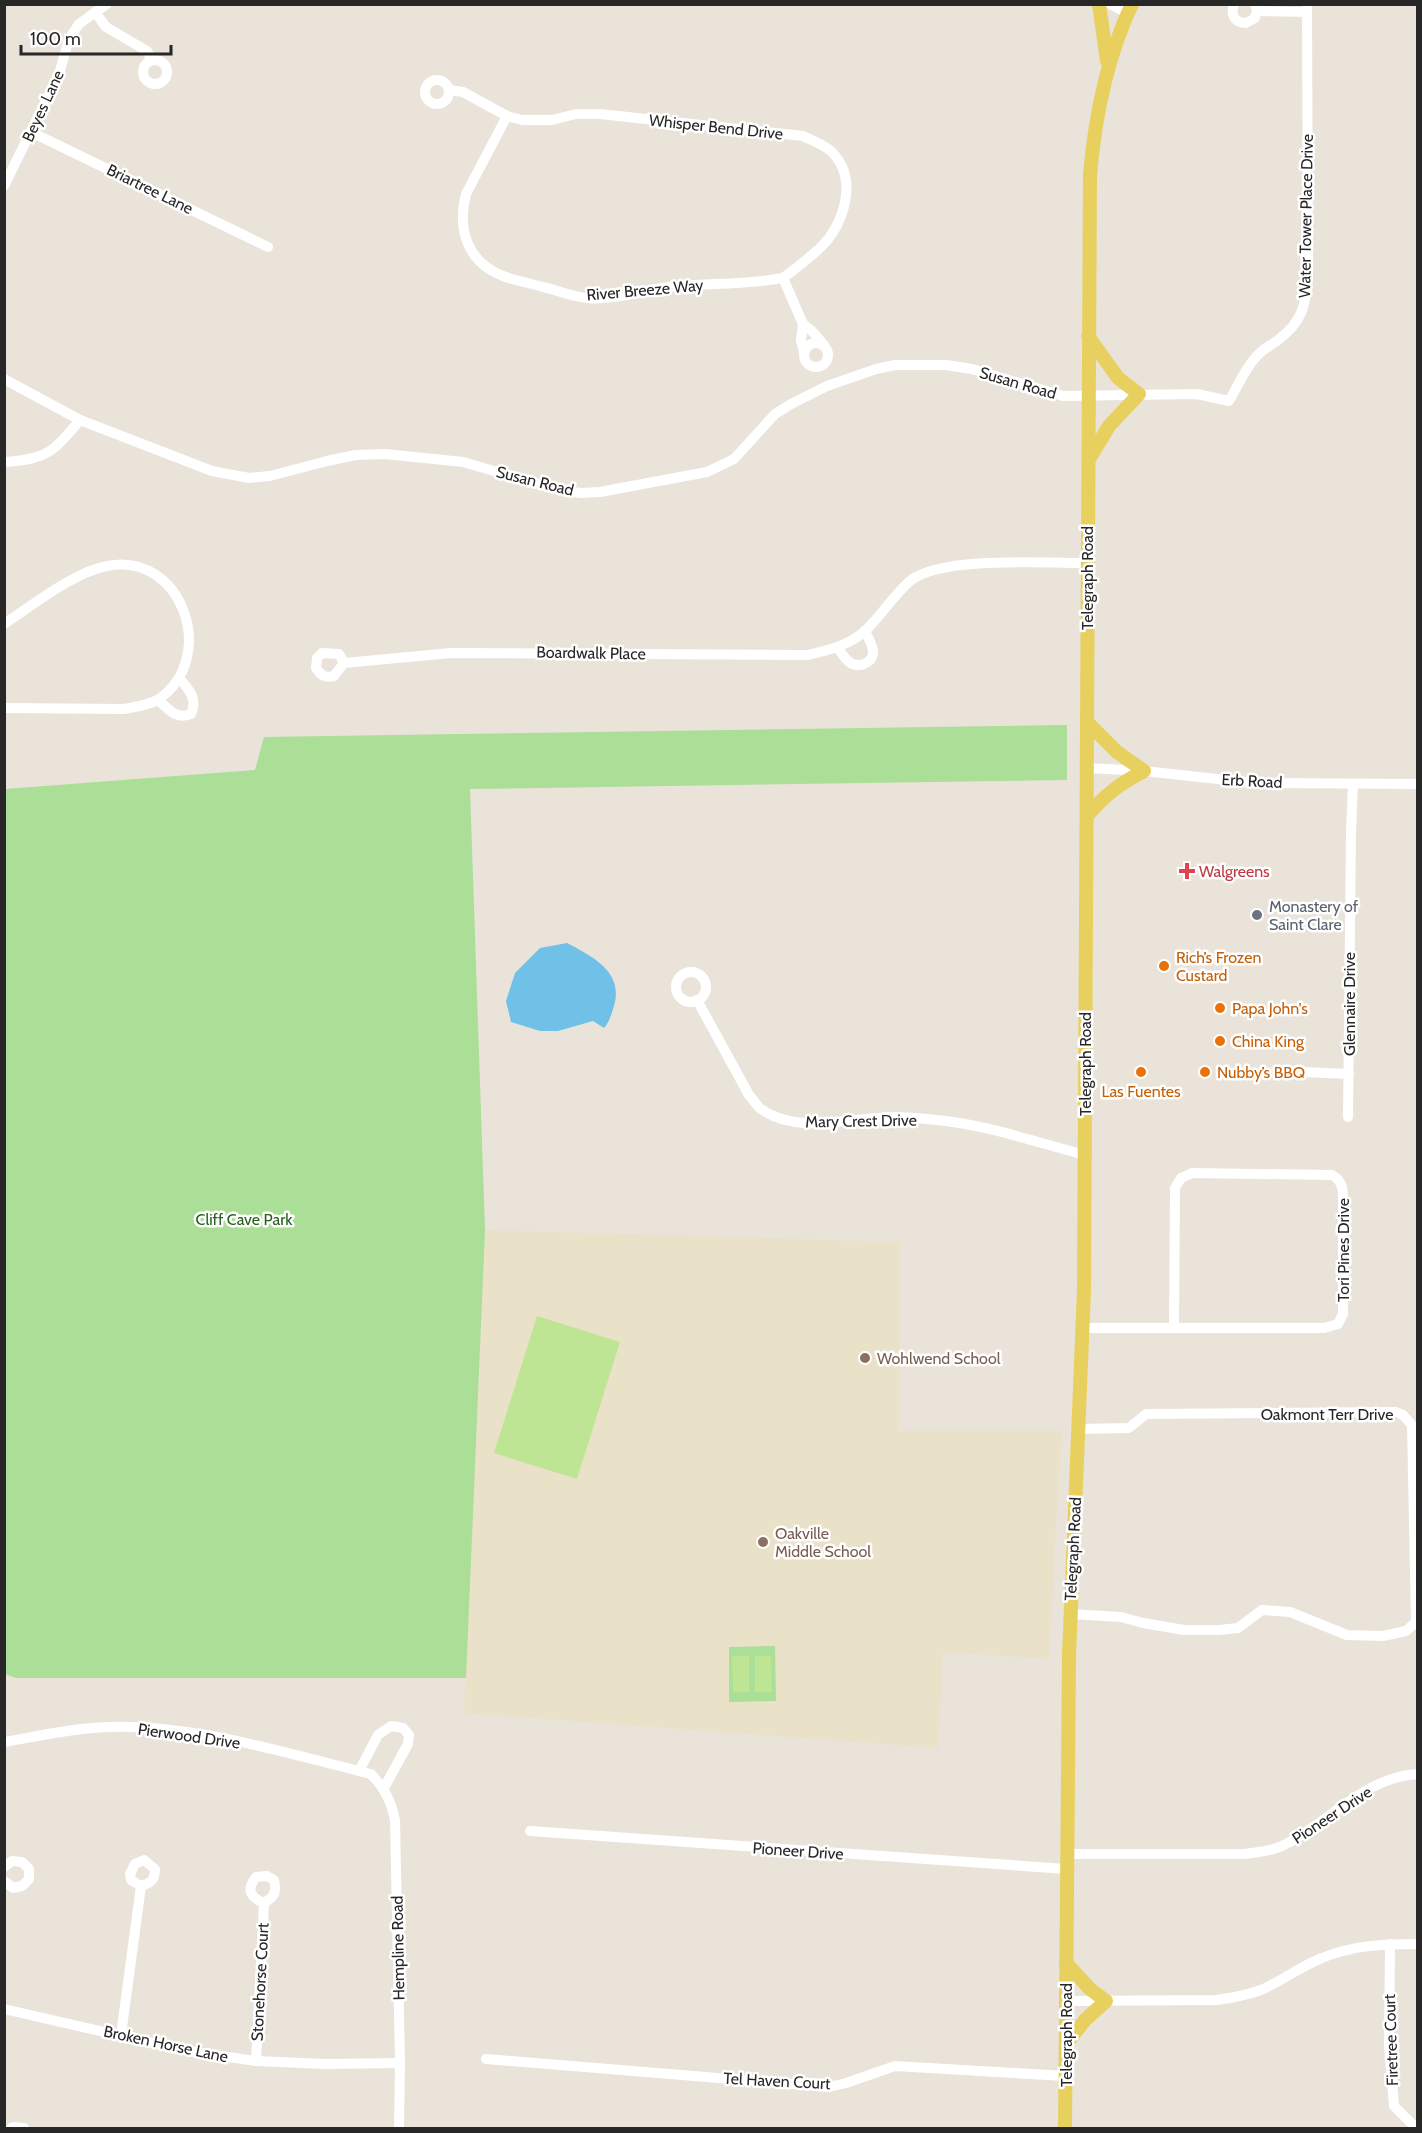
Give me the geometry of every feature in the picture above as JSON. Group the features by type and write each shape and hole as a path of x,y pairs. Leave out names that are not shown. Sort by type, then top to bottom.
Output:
{"main road":[{"path":"1099,4 1108,66"},
{"name":"Telegraph Road","path":"1065,2128 1070,1614 1083,1328 1090,175 1097,115 1108,66 1130,9"},
{"path":"1088,336 1118,378 1139,394 1108,426 1088,460"},
{"path":"1087,722 1117,752 1144,771 1121,782 1087,816"},
{"path":"1066,1963 1090,1989 1106,2001 1085,2019 1066,2044"}],"street":[{"name":"Beyes Lane","path":"4,186 59,74 69,39 79,24 107,4"},
{"path":"1110,4 1130,9"},
{"path":"1234,4 1233,16 1236,21 1242,23 1252,20 1256,8 1307,8"},
{"name":"Water Tower Place Drive","path":"1088,394 1197,394 1229,400 1247,369 1262,351 1293,327 1301,316 1306,298 1308,276 1307,8"},
{"path":"95,12 106,27 147,51 152,60"},
{"name":"Whisper Bend Drive","path":"449,90 463,92 507,116 534,121 552,120 576,114 600,114 804,136 829,150 842,165 845,179 845,202 840,220 820,248 783,278"},
{"name":"River Breeze Way","path":"507,116 466,194 462,220 464,234 470,248 478,260 496,272 503,276 588,298 669,287 752,283 783,278"},
{"name":"Briartree Lane","path":"31,132 268,247"},
{"path":"783,278 803,324 812,331 828,351 828,358 820,367 808,364 804,357 801,341 803,324"},
{"path":"804,351 811,343 824,345"},
{"name":"Susan Road","path":"4,379 80,420 212,471 249,478 270,476 356,455 385,454 463,462 563,491 600,492 707,472 723,466 734,459 775,414 827,386 895,365 946,365 972,369 1063,396 1088,394"},
{"path":"820,367 827,386"},
{"path":"4,462 26,461 48,453 55,449 80,420"},
{"name":"Boardwalk Place","path":"344,663 451,653 808,655 838,648 865,631 911,580 934,570 962,564 1087,563"},
{"path":"4,624 89,571 115,565 142,568 160,576 169,585 184,613 189,630 189,650 179,678 158,700 124,709 4,708"},
{"path":"838,648 852,665 860,666 869,662 873,656 873,647 865,631"},
{"path":"158,700 179,716 191,714 195,706 194,696 179,678"},
{"name":"Erb Road","path":"1087,768 1144,771 1254,783 1418,784"},
{"name":"Glennaire Drive","path":"1348,1117 1353,784"},
{"name":"Mary Crest Drive","path":"698,1000 749,1095 760,1108 778,1117 801,1122 843,1122 892,1117 947,1121 1085,1155"},
{"path":"1281,1071 1349,1074"},
{"name":"Tori Pines Drive","path":"1083,1328 1174,1328 1324,1328 1338,1324 1343,1314 1343,1187 1339,1179 1332,1175 1192,1173 1181,1178 1175,1188 1174,1328"},
{"name":"Oakmont Terr Drive","path":"1070,1614 1122,1617 1184,1630 1219,1630 1238,1628 1262,1610 1290,1612 1347,1635 1383,1636 1406,1631 1416,1622 1412,1425 1403,1415 1396,1412 1146,1414 1129,1428 1079,1429"},
{"path":"359,1771 378,1735 391,1726 403,1728 409,1735 408,1744 384,1788"},
{"name":"Pierwood Drive","path":"4,1742 109,1727 157,1729 236,1741 371,1774"},
{"name":"Hempline Road","path":"371,1774 384,1788 392,1803 395,1820 400,2063 399,2128"},
{"name":"Pioneer Drive","path":"1066,1854 1244,1854 1268,1851 1287,1844 1367,1790 1389,1780 1418,1774"},
{"name":"Pioneer Drive","path":"530,1831 1066,1869"},
{"path":"4,1868 12,1861 22,1862 29,1869 29,1879 22,1886 13,1887 4,1881"},
{"path":"121,2035 141,1886"},
{"name":"Stonehorse Court","path":"256,2061 264,1903"},
{"path":"1066,2001 1197,2002 1239,1996 1261,1989 1320,1958 1345,1950 1390,1944 1418,1944"},
{"name":"Firetree Court","path":"1390,1944 1389,2046 1394,2106 1416,2128"},
{"name":"Broken Horse Lane","path":"4,2009 187,2051 256,2061 325,2064 400,2063"},
{"name":"Tel Haven Court","path":"486,2060 829,2087 895,2066 1065,2076"},
{"path":"11,2128 24,2128"}],"shaded area":[{"name":"Oakville Middle School","path":"485,1230 900,1242 899,1431 1061,1431 1049,1659 943,1652 938,1748 464,1713"}],"green space":[{"name":"Cliff Cave Park","path":"1067,725 1067,780 470,789 485,1230 466,1678 16,1678 5,1674 5,789 255,770 264,737"},
{"path":"537,1316 620,1342 577,1479 494,1453"},
{"path":"775,1646 776,1701 729,1702 729,1647"},
{"path":"732,1656 749,1656 749,1692 733,1692"},
{"path":"755,1656 771,1656 772,1692 755,1692"}],"water":[{"path":"567,943 596,960 604,967 615,984 614,1006 604,1028 593,1021 558,1031 540,1031 511,1022 506,1001 515,973 540,948"}],"place":[{"name":"Walgreens","path":"1187,871"},
{"name":"Monastery of Saint Clare","path":"1257,915"},
{"name":"Rich’s Frozen Custard","path":"1164,966"},
{"name":"Papa John's","path":"1220,1008"},
{"name":"China King","path":"1220,1041"},
{"name":"Las Fuentes","path":"1141,1072"},
{"name":"Nubby’s BBQ","path":"1205,1072"},
{"name":"Wohlwend School","path":"865,1358"},
{"name":"Oakville Middle School","path":"763,1542"}]}
